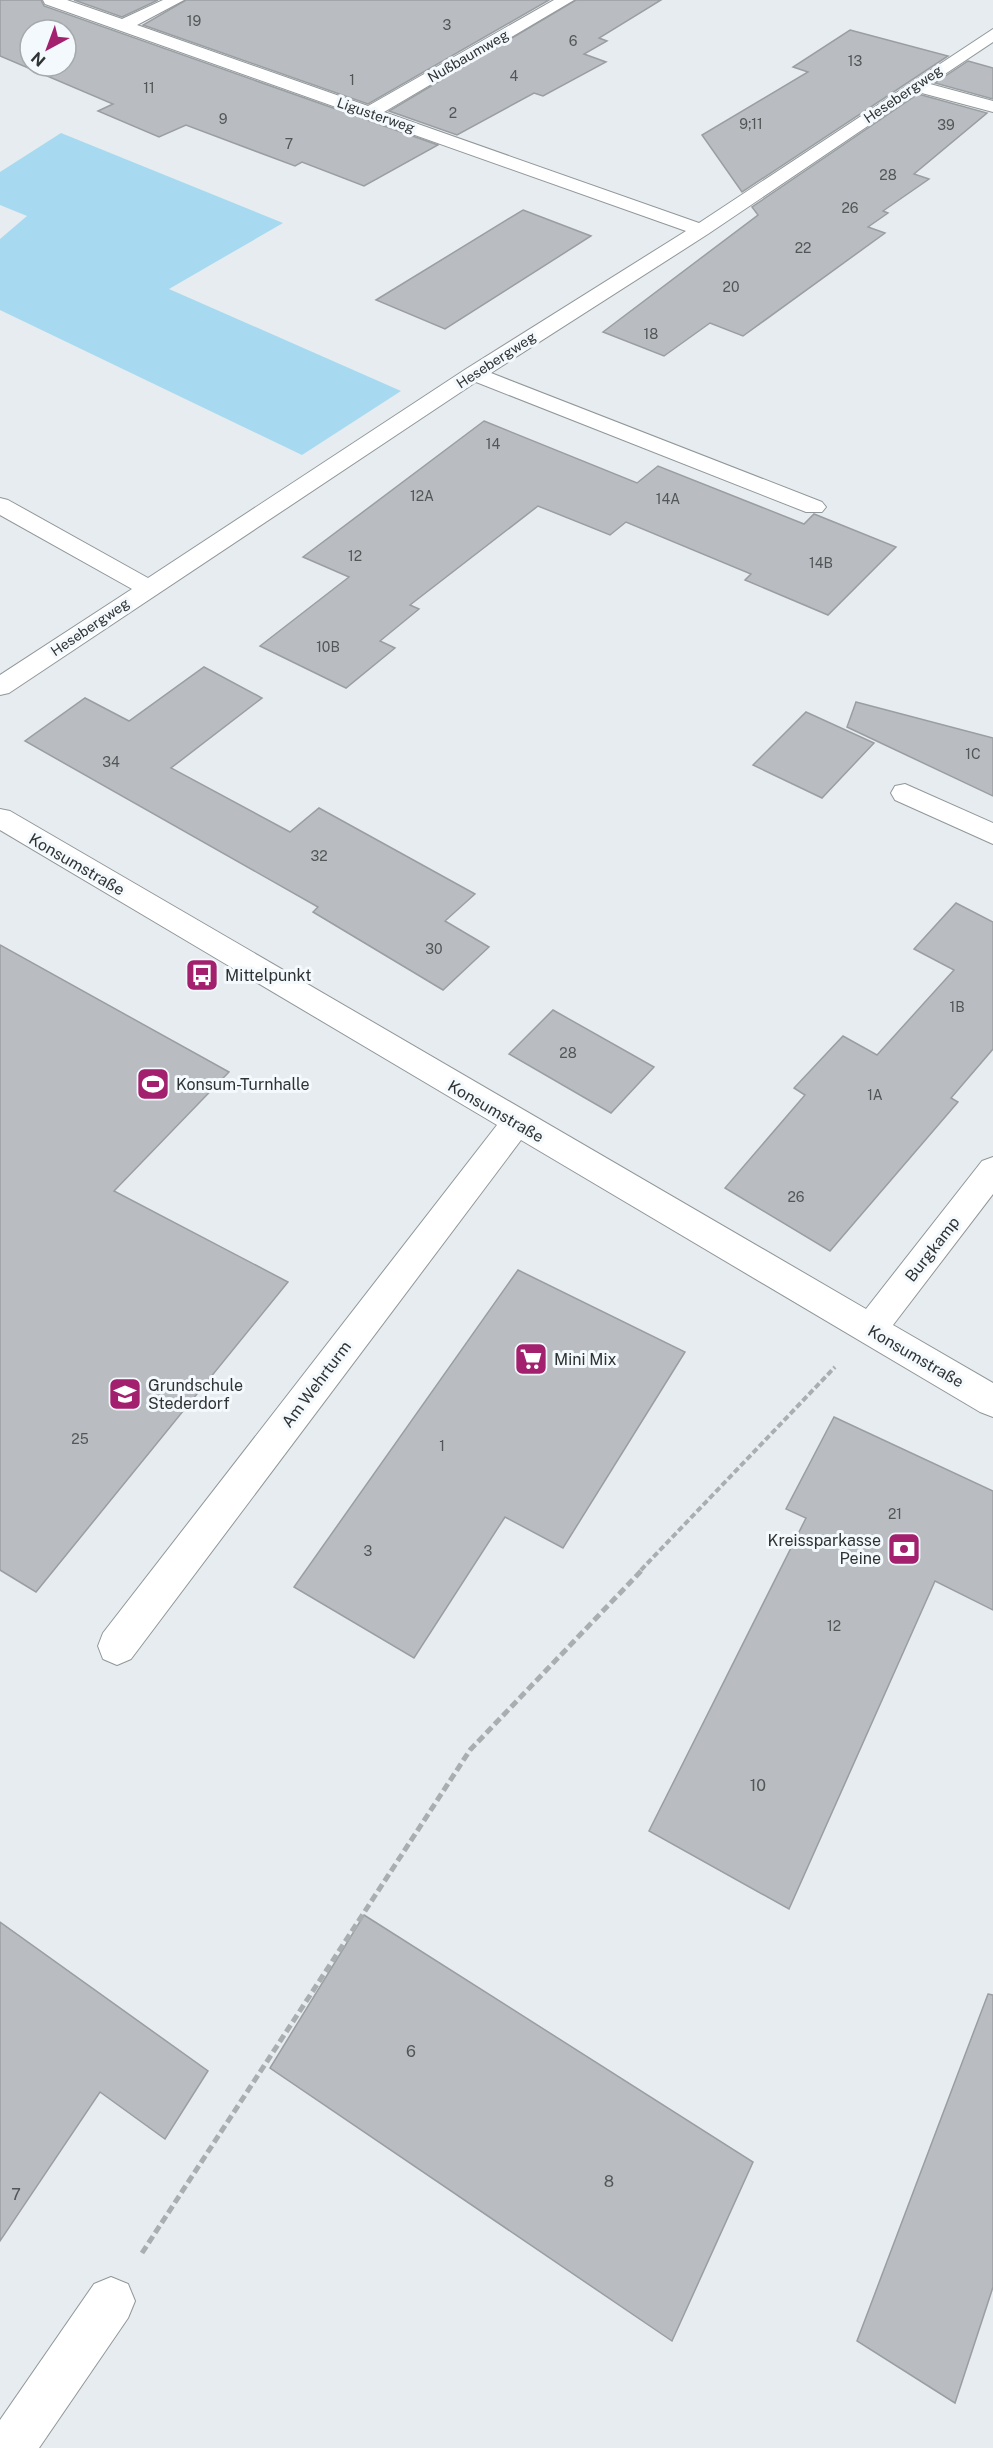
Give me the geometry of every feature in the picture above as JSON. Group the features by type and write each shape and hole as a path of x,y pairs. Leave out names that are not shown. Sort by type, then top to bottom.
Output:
{"street":[{"name":"Ligusterweg","path":"51,0 701,230"},
{"path":"123,26 176,0"},
{"name":"Nußbaumweg","path":"370,112 566,0"},
{"name":"Hesebergweg","path":"0,687 474,374 701,230 993,34"},
{"path":"915,86 993,107"},
{"path":"474,374 814,507"},
{"path":"0,506 148,588"},
{"path":"904,793 993,834"},
{"name":"Konsumstraße","path":"0,818 993,1401"},
{"name":"Am Wehrturm","path":"117,1646 516,1123"},
{"name":"Burgkamp","path":"870,1329 993,1170"},
{"path":"10,2448 111,2301"}],"path":[{"path":"111,2301 470,1750 870,1329"}],"shaded area":[{"path":"61,133 283,223 169,289 401,391 302,455 0,310 0,239 27,216 0,205 0,172"}],"building":[{"path":"0,0 41,0 44,6 438,145 364,186 302,162 295,166 186,125 159,137 98,111 113,104 52,78 78,78 78,18 18,18 18,64 0,56"},
{"path":"74,0 158,0 122,17"},
{"path":"186,0 549,0 368,104 143,25"},
{"path":"576,0 661,0 599,38 607,41 584,54 606,62 543,96 534,93 457,135 389,111"},
{"path":"850,30 948,56 742,192 702,135 808,72 793,67"},
{"path":"968,61 993,68 993,99 935,83"},
{"path":"918,94 987,113 914,174 929,179 883,211 888,213 868,227 885,233 743,336 710,323 664,356 603,332 758,215 752,207"},
{"path":"523,210 591,236 445,329 376,300"},
{"path":"484,421 637,483 658,466 804,524 814,514 896,547 828,615 745,580 751,574 626,522 610,535 538,506 410,605 419,609 380,641 395,648 346,688 260,646 349,577 303,557"},
{"path":"204,667 262,698 171,768 290,832 319,808 475,894 445,921 489,947 443,990 313,912 318,907 25,741 85,698 129,721"},
{"path":"856,702 993,738 993,796 847,727"},
{"path":"806,712 874,743 822,798 753,765"},
{"path":"956,903 993,922 993,1049 951,1098 958,1102 830,1251 725,1188 805,1095 794,1088 843,1036 877,1055 954,970 914,949"},
{"path":"0,945 229,1072 114,1191 288,1282 36,1592 0,1570"},
{"path":"553,1010 654,1067 611,1113 509,1054"},
{"path":"518,1270 685,1352 563,1548 505,1517 414,1658 294,1587"},
{"path":"834,1417 993,1491 993,1610 935,1581 789,1909 649,1831 806,1518 786,1509"},
{"path":"364,1915 753,2162 672,2341 270,2068"},
{"path":"0,1922 208,2071 165,2139 100,2092 0,2241"},
{"path":"988,1994 993,1995 993,2287 955,2403 857,2341"}],"place":[{"name":"Mittelpunkt","path":"202,975"},
{"name":"Konsum-Turnhalle","path":"153,1084"},
{"name":"Mini Mix","path":"531,1359"},
{"name":"Grundschule Stederdorf","path":"125,1394"},
{"name":"Kreissparkasse Peine","path":"904,1549"}]}
